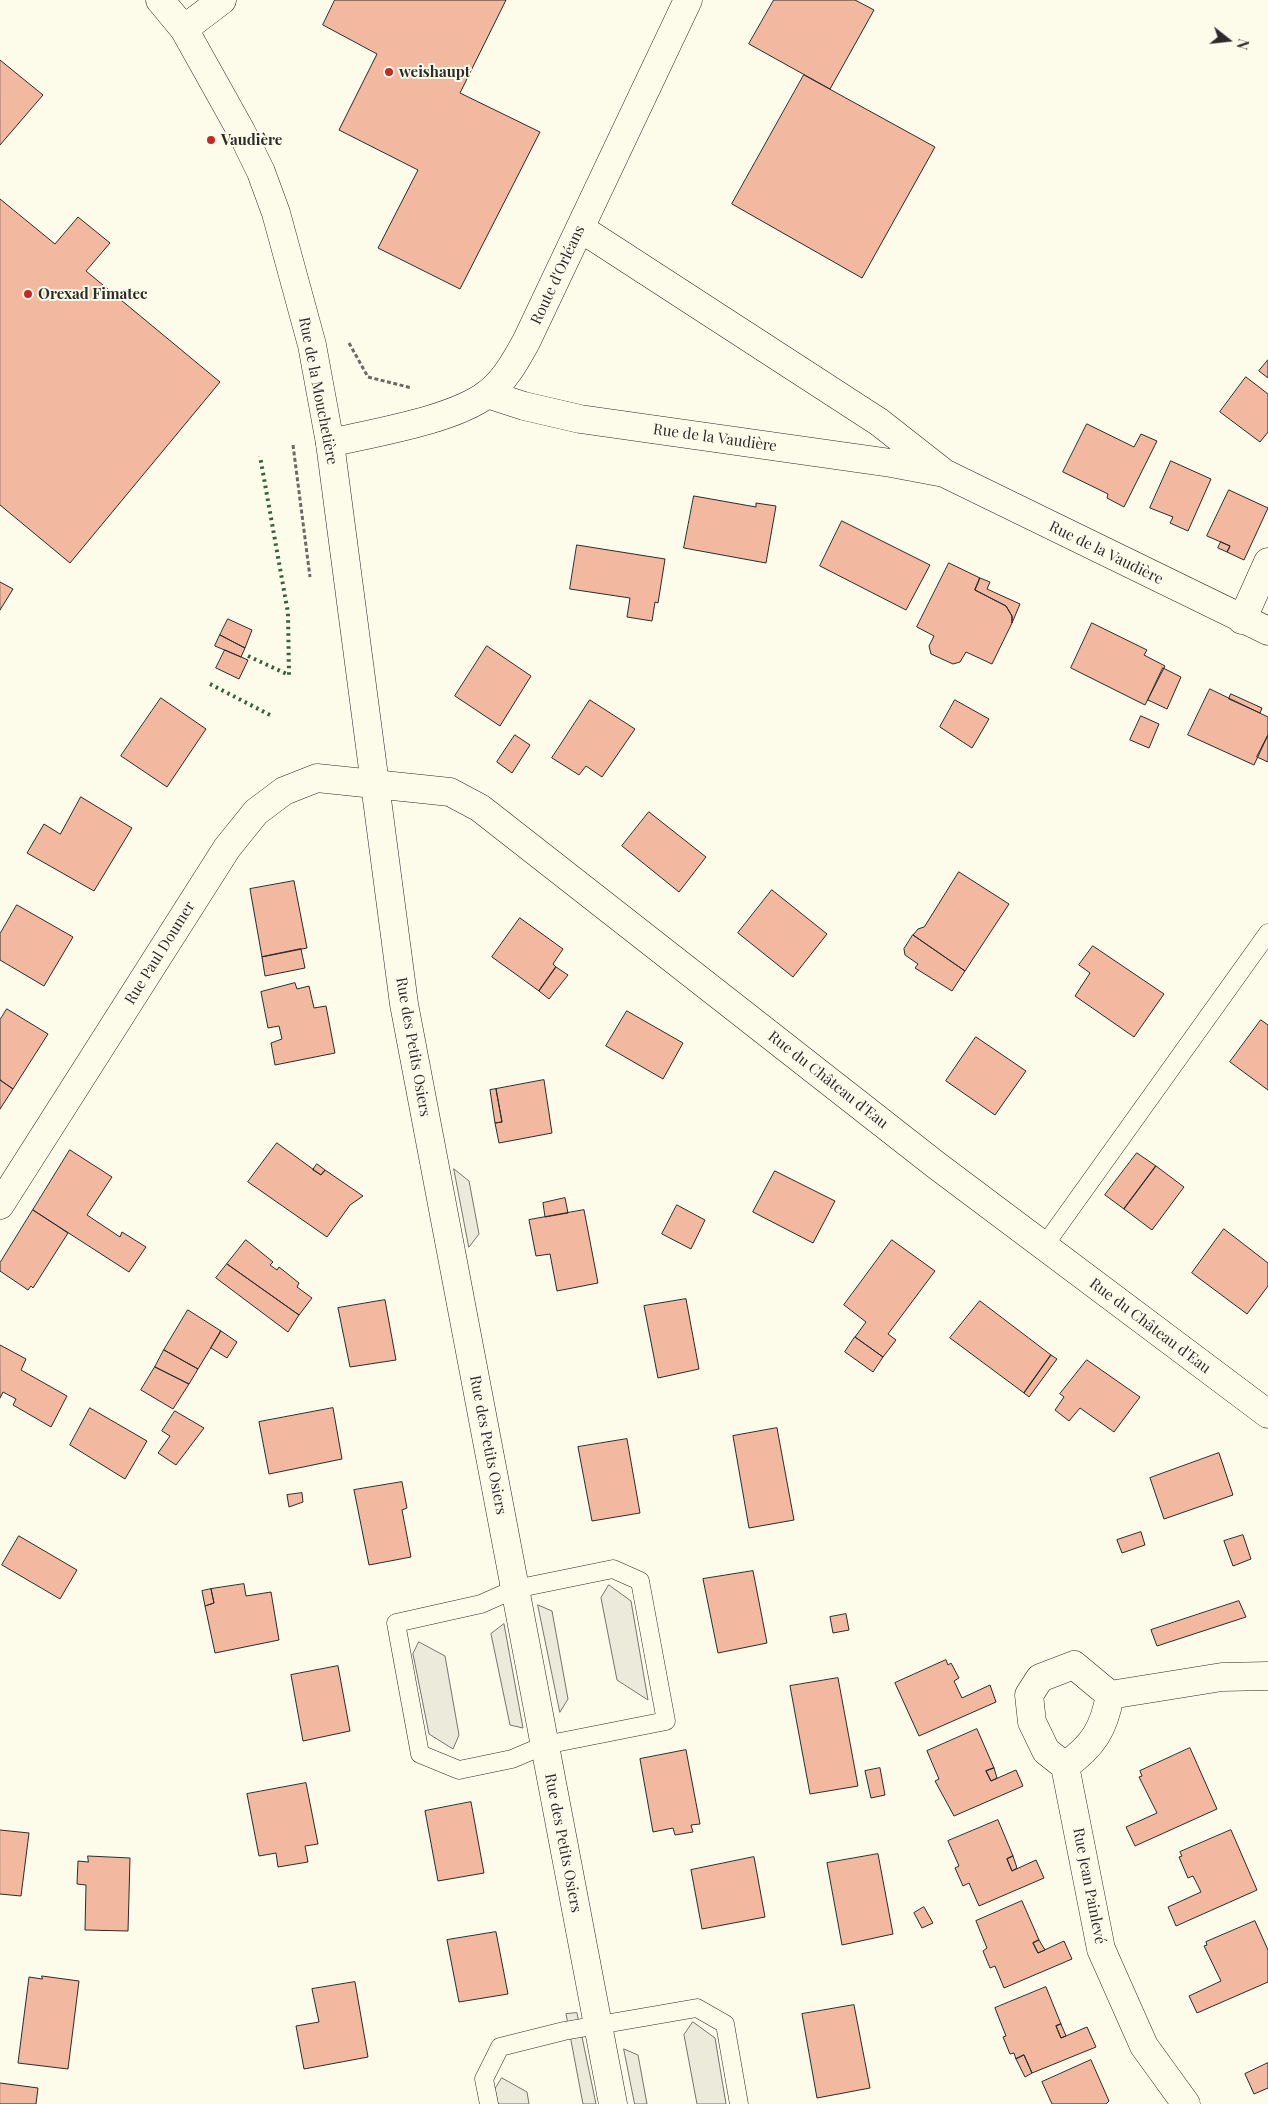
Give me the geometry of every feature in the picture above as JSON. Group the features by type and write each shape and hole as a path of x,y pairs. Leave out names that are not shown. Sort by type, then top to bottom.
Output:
{"street":[{"name":"Rue de la Mouchetière","path":"160,0 184,29 241,131 261,172 276,213 312,345 330,443 374,784"},
{"path":"184,29 222,0"},
{"name":"Route d'Orléans","path":"330,443 454,412 487,394 505,375 526,342 688,0"},
{"name":"Rue de la Vaudière","path":"580,228 879,422 944,473 1242,620 1268,631"},
{"name":"Rue de la Vaudière","path":"487,394 524,406 580,419 891,463 944,473"},
{"path":"1242,620 1268,562"},
{"name":"Rue Paul Doumer","path":"0,1205 227,848 256,812 284,791 317,778 374,784"},
{"name":"Rue du Château d'Eau","path":"374,784 450,792 480,808 936,1165 1268,1414"},
{"name":"Rue des Petits Osiers","path":"374,784 404,1004 613,2104"},
{"path":"1110,1695 1106,1719 1084,1752 1065,1766 1046,1751 1032,1722 1029,1695 1040,1678 1074,1665 1110,1695 1222,1677 1268,1676"},
{"name":"Rue Jean Painlevé","path":"1065,1766 1101,1949 1144,2046 1186,2104"}],"lane":[{"path":"1044,1246 1268,933"},
{"path":"613,1569 640,1581 666,1721 545,1745 512,1759 459,1770 420,1754 396,1623 481,1604 515,1589 613,1569"},
{"path":"489,2104 484,2079 500,2047 598,2025 697,2008 725,2024 739,2104"}],"path":[{"path":"291,436 310,580"}],"shaded area":[{"path":"454,1169 469,1181 479,1234 469,1247"},
{"path":"609,1585 631,1601 648,1700 617,1680 601,1598"},
{"path":"538,1605 552,1611 568,1699 560,1712"},
{"path":"504,1624 523,1728 510,1725 491,1634"},
{"path":"419,1642 445,1656 459,1735 453,1749 429,1734 413,1654"},
{"path":"577,2013 596,2104 583,2104 566,2014"},
{"path":"693,2022 715,2038 726,2104 697,2104 684,2035"},
{"path":"624,2049 638,2055 647,2104 635,2104"},
{"path":"502,2078 527,2092 529,2104 498,2104 495,2089"}],"building":[{"path":"335,0 506,0 460,93 540,132 460,289 378,248 418,170 339,130 377,54 323,25"},
{"path":"774,0 855,0 874,10 830,89 749,44"},
{"path":"0,60 43,95 0,145"},
{"path":"804,75 935,147 862,278 732,204"},
{"path":"0,199 55,244 78,217 110,243 86,271 220,382 70,563 0,505"},
{"path":"1268,360 1268,378 1259,371"},
{"path":"1246,377 1268,394 1268,432 1260,442 1220,412"},
{"path":"1087,424 1134,447 1141,434 1157,441 1124,507 1107,498 1108,494 1063,472"},
{"path":"1171,461 1211,479 1188,531 1170,523 1173,517 1150,508"},
{"path":"1229,490 1268,508 1244,560 1227,552 1230,546 1207,536"},
{"path":"694,496 756,507 756,503 776,506 766,563 684,548"},
{"path":"842,521 930,565 906,610 820,566"},
{"path":"1221,542 1230,546 1227,552 1218,548"},
{"path":"577,545 665,559 658,603 655,602 652,621 627,617 630,598 570,589"},
{"path":"949,563 980,578 975,590 1006,606 1012,616 1012,623 992,664 966,652 960,662 953,664 931,654 929,646 934,636 917,627"},
{"path":"980,578 990,582 987,589 1020,604 1012,623 1012,616 1006,606 975,590"},
{"path":"0,582 13,589 0,610"},
{"path":"228,619 252,630 245,648 220,635"},
{"path":"1092,623 1147,650 1144,655 1165,666 1145,705 1071,668"},
{"path":"220,635 245,648 241,657 215,646"},
{"path":"487,646 531,676 500,726 455,696"},
{"path":"225,650 248,660 239,679 216,668"},
{"path":"1163,668 1181,677 1167,709 1148,700"},
{"path":"1210,689 1268,717 1268,735 1254,765 1188,735"},
{"path":"1231,694 1262,708 1260,713 1229,699"},
{"path":"161,698 206,729 167,787 121,756"},
{"path":"590,700 635,729 602,777 586,766 579,775 552,758"},
{"path":"955,700 989,719 972,748 940,727"},
{"path":"1141,716 1159,724 1149,748 1130,740"},
{"path":"515,735 530,745 512,773 497,762"},
{"path":"1268,735 1268,762 1257,757"},
{"path":"81,797 132,828 94,891 27,853 44,824 60,834"},
{"path":"649,812 706,857 679,892 622,846"},
{"path":"959,872 1009,904 965,971 913,935 918,929 924,927"},
{"path":"294,881 307,948 262,957 250,889"},
{"path":"772,890 827,934 793,977 738,933"},
{"path":"17,905 73,937 44,986 0,960 0,934"},
{"path":"520,918 563,949 553,964 556,967 539,991 492,957"},
{"path":"913,935 965,971 952,991 915,968 918,964 905,955 904,949"},
{"path":"1093,946 1164,994 1134,1037 1075,996 1090,973 1079,965"},
{"path":"301,949 305,968 265,976 262,957"},
{"path":"556,967 568,975 549,999 539,991"},
{"path":"295,983 297,989 309,986 314,1008 326,1006 335,1053 275,1065 271,1043 282,1039 279,1026 268,1028 261,992"},
{"path":"7,1009 48,1034 13,1089 0,1080 0,1020"},
{"path":"627,1011 683,1043 663,1079 606,1046"},
{"path":"1261,1020 1268,1025 1268,1090 1230,1062"},
{"path":"976,1037 1026,1071 995,1115 946,1081"},
{"path":"0,1080 13,1089 0,1109"},
{"path":"544,1080 552,1133 499,1143 495,1123 502,1122 496,1089"},
{"path":"496,1089 502,1122 495,1123 490,1090"},
{"path":"277,1143 321,1175 325,1170 363,1196 350,1205 327,1237 248,1182"},
{"path":"70,1150 112,1177 87,1215 120,1237 122,1232 146,1247 129,1272 33,1210"},
{"path":"1137,1153 1156,1166 1124,1209 1105,1195"},
{"path":"317,1164 325,1170 321,1175 313,1170"},
{"path":"1156,1166 1184,1187 1152,1230 1124,1209"},
{"path":"775,1171 835,1201 813,1243 753,1212"},
{"path":"565,1198 568,1213 545,1217 543,1203"},
{"path":"677,1205 705,1220 691,1249 662,1234"},
{"path":"33,1210 68,1233 33,1288 31,1286 28,1290 0,1271 0,1263"},
{"path":"584,1210 598,1283 557,1291 550,1254 536,1256 529,1220"},
{"path":"1224,1229 1268,1263 1268,1286 1247,1314 1192,1273"},
{"path":"246,1240 273,1262 270,1265 277,1270 279,1267 299,1283 297,1287 312,1298 299,1315 227,1264"},
{"path":"892,1240 935,1271 888,1334 896,1340 883,1357 855,1337 866,1322 844,1305"},
{"path":"227,1264 299,1315 288,1332 216,1278"},
{"path":"686,1299 699,1369 658,1378 644,1306"},
{"path":"385,1300 396,1360 350,1367 338,1308"},
{"path":"980,1301 1051,1355 1024,1393 950,1338"},
{"path":"188,1310 221,1331 198,1369 164,1350"},
{"path":"221,1331 237,1342 227,1358 211,1348"},
{"path":"855,1337 883,1357 873,1372 845,1352"},
{"path":"0,1345 26,1359 21,1370 67,1396 51,1427 13,1405 16,1399 3,1392 0,1398"},
{"path":"164,1350 198,1369 189,1384 155,1367"},
{"path":"1051,1355 1057,1359 1029,1397 1024,1393"},
{"path":"1087,1360 1140,1397 1114,1432 1080,1408 1069,1421 1055,1410 1064,1397 1060,1394"},
{"path":"155,1367 189,1384 173,1409 141,1390"},
{"path":"90,1408 147,1441 125,1479 70,1445"},
{"path":"333,1408 342,1459 269,1474 259,1422"},
{"path":"175,1411 204,1428 176,1465 158,1453 170,1436 162,1431"},
{"path":"777,1428 794,1520 749,1528 733,1436"},
{"path":"627,1439 640,1513 592,1521 578,1447"},
{"path":"1219,1453 1233,1495 1164,1519 1150,1478"},
{"path":"402,1482 407,1508 402,1510 411,1557 369,1565 354,1490"},
{"path":"302,1493 303,1502 289,1507 287,1495"},
{"path":"1141,1532 1145,1545 1122,1553 1117,1540"},
{"path":"1243,1535 1251,1559 1233,1566 1224,1541"},
{"path":"19,1536 77,1570 60,1599 2,1565"},
{"path":"753,1571 767,1643 718,1653 703,1579"},
{"path":"244,1584 246,1596 271,1592 279,1640 215,1653 205,1606 214,1603 211,1589"},
{"path":"211,1589 214,1603 205,1606 202,1591"},
{"path":"1239,1601 1246,1617 1157,1646 1151,1630"},
{"path":"846,1614 849,1630 833,1633 830,1617"},
{"path":"946,1660 948,1665 951,1663 959,1678 954,1681 962,1698 990,1685 996,1702 919,1736 895,1683"},
{"path":"338,1666 350,1731 303,1741 291,1675"},
{"path":"838,1678 858,1786 810,1794 790,1686"},
{"path":"977,1729 994,1768 986,1771 991,1781 1016,1770 1023,1786 954,1816 935,1781 939,1779 927,1751"},
{"path":"1190,1748 1217,1809 1135,1846 1126,1827 1157,1813 1139,1777 1142,1776 1140,1771"},
{"path":"686,1750 700,1824 691,1825 693,1832 675,1835 673,1828 653,1832 640,1759"},
{"path":"880,1768 885,1795 871,1798 865,1771"},
{"path":"994,1768 997,1778 991,1781 986,1771"},
{"path":"306,1783 318,1844 305,1846 308,1862 278,1867 276,1853 259,1856 247,1794"},
{"path":"471,1802 484,1873 438,1881 425,1811"},
{"path":"998,1820 1013,1856 1007,1859 1012,1871 1036,1860 1044,1878 979,1906 969,1883 963,1886 955,1868 959,1866 948,1841"},
{"path":"0,1830 29,1833 21,1896 0,1894"},
{"path":"1231,1830 1257,1890 1176,1926 1168,1907 1201,1892 1193,1876 1188,1878 1179,1857 1182,1856 1180,1852"},
{"path":"878,1854 893,1934 842,1945 827,1863"},
{"path":"88,1856 130,1858 128,1931 85,1930 86,1885 77,1884 78,1861 88,1862"},
{"path":"1013,1856 1017,1868 1012,1871 1007,1859"},
{"path":"754,1857 765,1917 702,1929 691,1870"},
{"path":"1022,1901 1039,1940 1033,1943 1038,1953 1064,1941 1072,1959 1004,1988 995,1966 990,1968 983,1951 987,1948 976,1921"},
{"path":"924,1907 933,1923 922,1928 914,1913"},
{"path":"1255,1921 1268,1950 1268,1982 1197,2013 1189,1996 1221,1981 1204,1946 1207,1945 1206,1942"},
{"path":"496,1932 508,1994 459,2002 447,1940"},
{"path":"1039,1940 1045,1950 1038,1953 1033,1943"},
{"path":"42,1976 79,1981 68,2069 18,2063 29,1977 42,1979"},
{"path":"355,1982 368,2057 304,2069 296,2026 319,2022 312,1989"},
{"path":"1046,1987 1061,2024 1056,2026 1061,2038 1087,2027 1096,2047 1032,2073 1024,2055 1016,2059 1014,2053 1010,2054 1003,2037 1006,2036 995,2008"},
{"path":"854,2005 870,2088 817,2098 802,2014"},
{"path":"1061,2024 1066,2036 1061,2038 1056,2026"},
{"path":"1024,2055 1032,2073 1025,2077 1016,2059"},
{"path":"1091,2060 1109,2101 1106,2104 1052,2104 1042,2082"},
{"path":"1268,2063 1268,2088 1254,2094 1245,2074"},
{"path":"0,2083 38,2088 36,2104 0,2104"}],"hedge":[{"path":"248,656 289,675 288,613 260,456"},
{"path":"210,684 270,715"}],"place":[{"name":"weishaupt","path":"389,72"},
{"name":"Vaudière","path":"211,140"},
{"name":"Orexad Fimatec","path":"28,294"}]}
